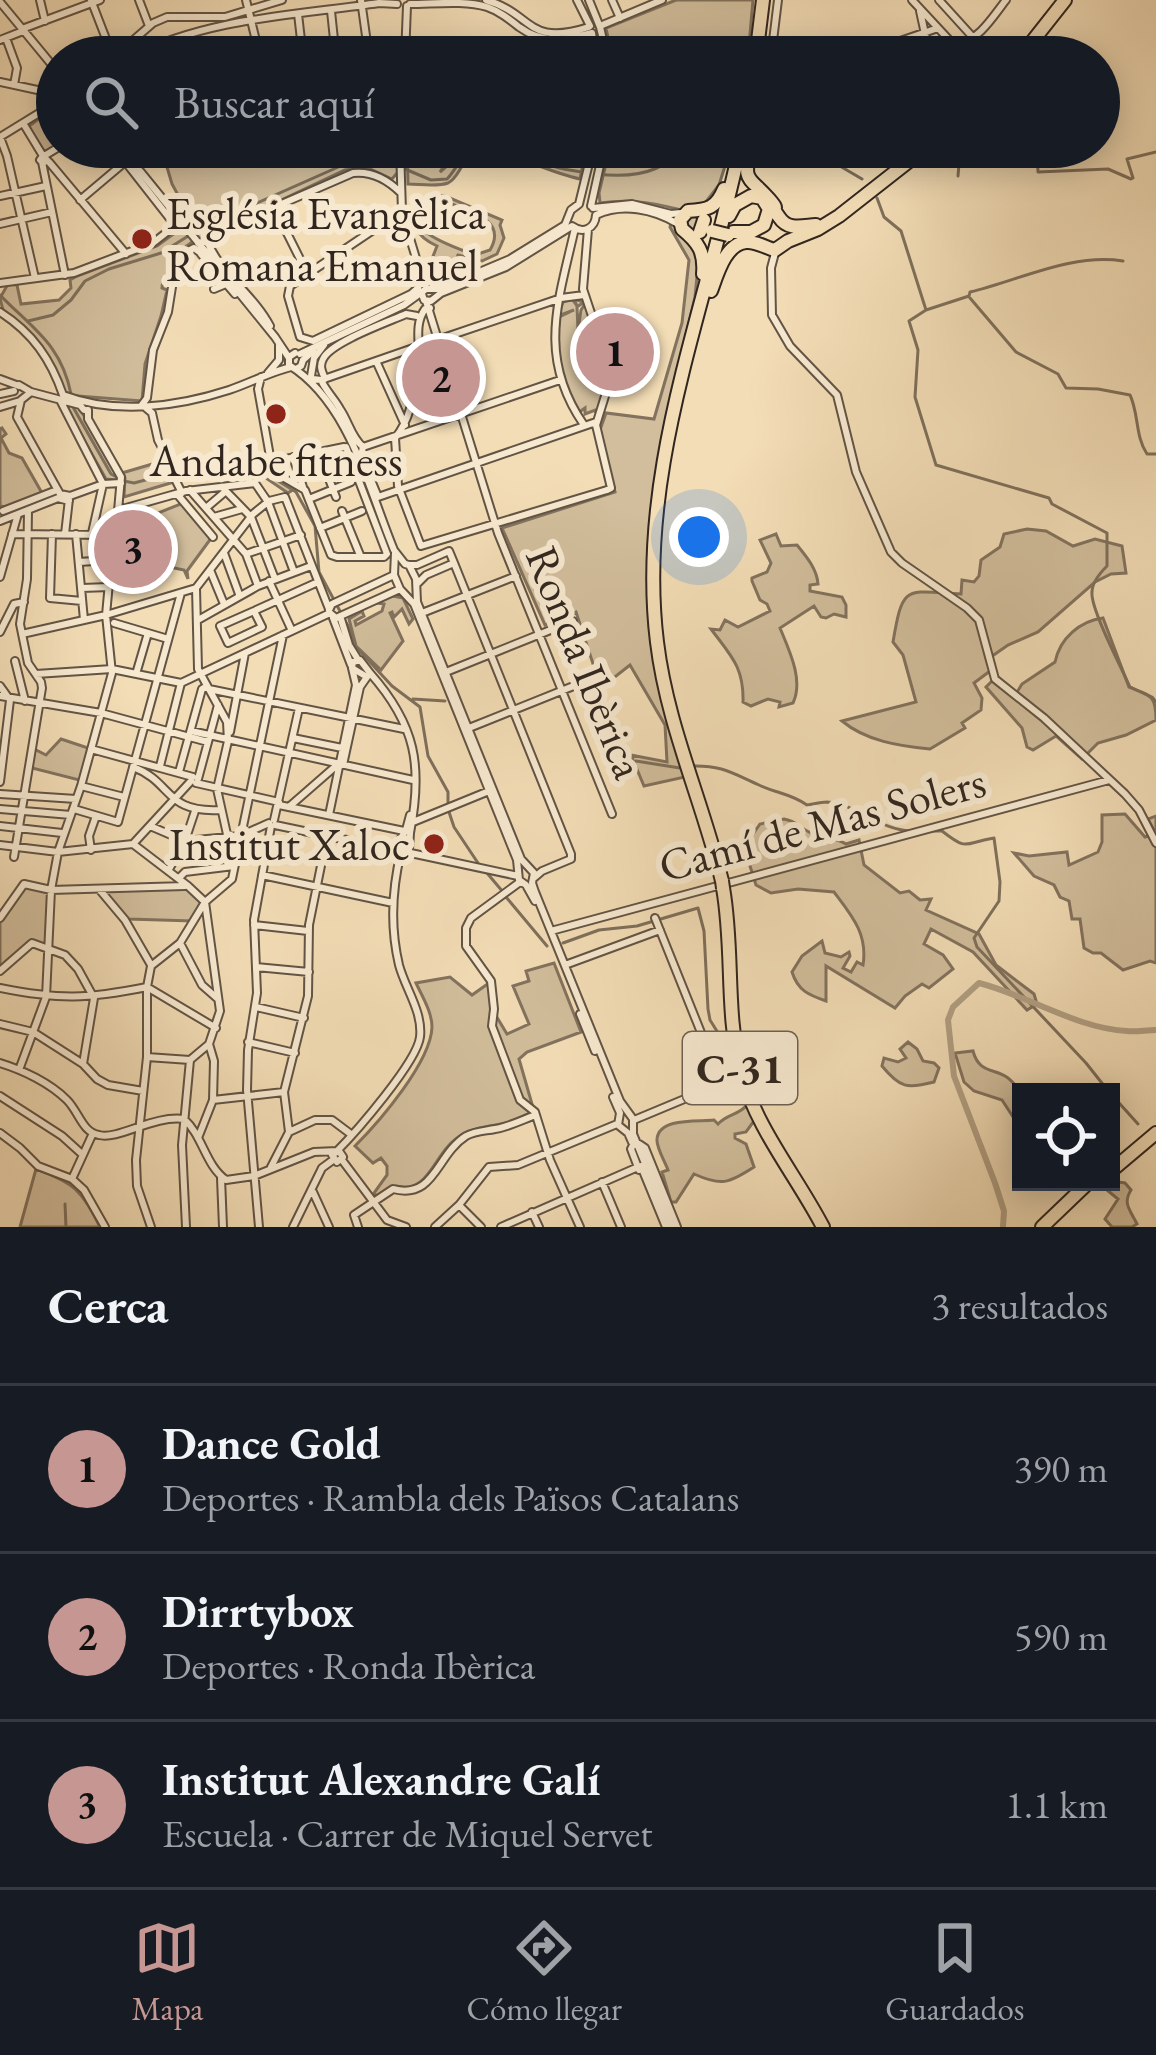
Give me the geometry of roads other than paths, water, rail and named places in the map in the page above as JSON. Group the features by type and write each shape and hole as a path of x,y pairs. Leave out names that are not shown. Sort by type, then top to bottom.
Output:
{"highway":[{"path":"760,36 764,0"},
{"path":"1032,36 1061,0"},
{"path":"700,314 704,262 698,225 721,198 732,168"},
{"name":"C-31","path":"734,168 669,429 656,506 652,579 670,713 722,884 741,1073 767,1134 824,1227"},
{"path":"748,168 755,188 781,220 791,226 816,225"},
{"path":"698,225 772,240 816,225 894,168"},
{"path":"700,314 729,251 742,242 818,230 898,168"},
{"path":"700,314 730,212 746,197 765,200 770,212 764,225 751,232 730,233"},
{"path":"772,205 772,240"},
{"path":"1120,1159 1156,1129"},
{"path":"1042,1227 1080,1191"},
{"path":"1054,1227 1090,1191"}],"street":[{"path":"40,0 44,21"},
{"path":"140,0 149,26"},
{"path":"246,0 255,36"},
{"path":"138,36 167,17 225,17 282,0"},
{"path":"486,0 550,34 593,31"},
{"path":"577,0 596,36"},
{"path":"589,0 594,36"},
{"path":"612,0 620,18"},
{"path":"771,36 778,0"},
{"path":"939,0 976,34"},
{"path":"974,36 1006,0"},
{"path":"14,85 17,68 3,39 94,1 106,36"},
{"path":"577,36 656,1"},
{"path":"2,2 36,46"},
{"path":"188,36 362,2 480,5 533,36"},
{"path":"362,2 366,36"},
{"path":"916,2 946,36"},
{"path":"916,2 926,36"},
{"path":"403,36 404,3"},
{"path":"331,10 334,36"},
{"path":"298,14 301,36"},
{"path":"0,22 13,18"},
{"path":"918,36 938,28"},
{"path":"0,82 36,92"},
{"path":"35,278 0,137 36,113"},
{"path":"23,123 36,142"},
{"path":"46,168 65,275"},
{"path":"55,168 126,254"},
{"path":"80,200 112,168"},
{"path":"136,168 176,225 186,227"},
{"path":"138,168 226,284 261,324 292,348 330,340 390,316 410,313 418,318"},
{"path":"390,316 415,291 428,295 467,279 509,260 562,226 579,204 589,168"},
{"path":"377,502 401,488 590,424 605,396 605,355 584,295 583,262 601,168"},
{"path":"389,183 394,183 401,169"},
{"name":"Ronda Ibèrica","path":"401,169 401,215"},
{"name":"Ronda Ibèrica","path":"401,169 401,215 464,413"},
{"path":"142,406 178,258 233,225 353,172 365,172 401,193"},
{"path":"0,196 46,186"},
{"path":"594,196 604,207"},
{"path":"579,204 593,210 632,209 666,215"},
{"path":"593,210 638,205 698,225"},
{"path":"274,206 308,273"},
{"path":"0,224 52,212"},
{"path":"315,343 300,338 288,296 290,286 401,215"},
{"path":"405,303 418,318 418,346 415,385 397,436 394,463 421,546 611,488 590,424 560,380 554,338 573,227 569,216"},
{"path":"0,282 65,275 153,243 176,225"},
{"path":"0,379 16,388 57,393 87,406 156,408 208,396 296,361 405,303 506,267 573,227 588,230"},
{"path":"555,237 567,240 570,250"},
{"path":"772,240 771,312 781,333 837,395 856,472 891,552 973,614 982,626 995,679 1131,799 1156,843"},
{"path":"199,245 214,254 261,310 275,336 279,360 258,392"},
{"path":"214,289 226,284"},
{"path":"418,318 428,295"},
{"name":"Ronda Ibèrica","path":"428,295 500,535 612,814"},
{"path":"443,338 561,298 584,295"},
{"path":"0,312 32,336 49,361 57,393 114,485 118,511 109,535 106,615 112,669 82,786 58,852 51,890 46,998 19,1070"},
{"path":"275,336 350,428 350,445 377,502 391,552"},
{"path":"330,340 314,358 316,381 336,411 391,552 417,586 416,598 626,1122"},
{"path":"316,381 330,340"},
{"path":"296,361 315,343"},
{"path":"266,375 294,372 316,381 418,346"},
{"path":"377,363 402,420"},
{"path":"172,470 271,462 397,436 560,380"},
{"path":"248,382 258,392 271,462 279,475 304,490"},
{"path":"0,394 16,388 57,393"},
{"path":"148,389 156,408 158,440 183,492 213,537"},
{"path":"0,407 32,392"},
{"path":"21,400 17,417 63,495 79,562 84,620"},
{"path":"87,406 88,419 121,477 92,535"},
{"path":"318,451 335,493"},
{"path":"292,457 333,557 384,557 391,552"},
{"path":"309,499 335,493 351,482"},
{"path":"118,511 183,492 255,483 268,502 294,572"},
{"path":"2,515 114,485"},
{"path":"206,508 224,489"},
{"path":"151,1227 137,1186 147,987 152,966 180,944 205,902 231,881 287,633 264,549 250,517 224,489"},
{"path":"183,492 206,508 246,554 258,586"},
{"path":"2,515 18,514 63,495"},
{"path":"22,634 196,589 250,517 268,502 285,497 355,665 356,685 340,765 282,805"},
{"path":"14,857 41,682 27,658 22,634 28,509"},
{"path":"214,517 242,509"},
{"path":"320,528 344,514 362,511"},
{"path":"0,577 18,514"},
{"path":"344,514 360,555"},
{"path":"12,534 109,535"},
{"path":"52,534 50,598 82,601"},
{"path":"52,546 69,535"},
{"path":"246,554 301,536"},
{"path":"35,674 112,669 181,682 334,611 401,568 449,551 572,857 528,876 471,918 466,946 491,981 492,1026 520,1100 535,1112 580,1227"},
{"path":"224,553 240,595"},
{"path":"79,562 109,560"},
{"path":"334,611 401,590 409,593 426,575 454,563"},
{"path":"198,620 258,586 311,566"},
{"path":"401,568 401,590 414,604 669,1227"},
{"path":"210,570 224,604"},
{"path":"422,613 515,576"},
{"path":"254,611 262,628 229,643 220,626 318,582"},
{"path":"81,588 109,586"},
{"path":"196,589 201,674 227,722 228,741"},
{"path":"0,794 118,822 181,593"},
{"path":"0,632 14,604 24,602"},
{"path":"109,643 117,612"},
{"path":"446,672 573,621"},
{"path":"114,623 170,639"},
{"path":"136,674 148,633"},
{"path":"234,866 217,789 245,653"},
{"path":"0,664 27,658"},
{"path":"15,661 25,701"},
{"path":"293,1227 322,1168 348,1145 414,1060 423,1039 423,1020 399,945 403,852 399,838 412,822 417,777 412,742 394,702 355,665"},
{"path":"331,815 343,748 367,676"},
{"path":"367,676 384,694 411,751 413,794 407,831"},
{"path":"469,728 596,676"},
{"path":"160,767 181,682"},
{"path":"0,686 10,700 0,782"},
{"path":"179,772 202,689 404,730"},
{"path":"0,697 101,713 413,780"},
{"path":"0,845 58,852 133,844 195,780 218,705"},
{"path":"259,1227 248,1096 248,1042 256,1007 254,925 299,708"},
{"path":"293,738 343,748"},
{"path":"91,748 134,764 179,772 217,789 407,831"},
{"path":"134,764 195,812 220,810"},
{"name":"Camí de Mas Solers","path":"551,931 1111,780"},
{"path":"82,786 126,798"},
{"path":"412,822 489,790"},
{"path":"0,809 73,808"},
{"path":"168,871 195,812"},
{"path":"91,850 89,836 96,816"},
{"path":"151,826 185,842 240,836 273,823 528,876"},
{"path":"0,826 64,833"},
{"path":"269,1170 289,1132 284,1092 304,1018 310,972 308,931 327,836"},
{"path":"133,844 205,902 219,1000 209,1044 190,1060 147,1057"},
{"path":"336,1156 420,1040 419,1020 398,964 393,903 403,852"},
{"path":"178,878 184,872 234,866"},
{"path":"262,875 393,903"},
{"path":"0,916 24,884 51,890 188,886"},
{"path":"99,889 125,920 152,966"},
{"path":"656,918 704,1040 712,1078"},
{"path":"254,925 308,931"},
{"path":"565,965 660,930"},
{"path":"0,971 32,943 65,955 78,969 94,998 82,1064"},
{"path":"180,944 202,985 219,1000"},
{"path":"256,967 310,972"},
{"path":"0,988 46,998 94,998 147,987 216,1028"},
{"path":"256,1007 304,1018"},
{"path":"0,1024 33,1032 97,1079 143,1091"},
{"path":"248,1042 295,1053"},
{"path":"198,1138 213,1100 214,1061 209,1044"},
{"path":"186,1227 182,1145 190,1060"},
{"path":"0,1063 66,1099 93,1133 109,1136 170,1118 191,1124 221,1178 223,1227"},
{"path":"706,1090 712,1078"},
{"path":"706,1090 716,1096 723,1091 723,1082 712,1078"},
{"path":"435,1227 489,1167 518,1165 549,1154 706,1090"},
{"path":"213,1100 284,1092"},
{"path":"0,1096 83,1156"},
{"path":"358,1227 354,1215 373,1200 393,1189 409,1193 425,1187 446,1153 471,1132 500,1129 534,1116"},
{"path":"289,1132 321,1118 352,1135"},
{"path":"0,1133 38,1166 72,1179 84,1190 105,1227"},
{"path":"72,1179 93,1133"},
{"path":"635,1144 632,1149 638,1167 669,1227"},
{"path":"221,1178 254,1176 314,1152 336,1156 387,1220 406,1227"},
{"path":"501,1227 638,1167"},
{"path":"602,1182 621,1227"},
{"path":"312,1191 329,1227"},
{"path":"459,1205 482,1227"},
{"path":"532,1212 538,1227"}],"waterway":[{"path":"1038,168 1038,172 1108,169 1131,179 1127,159 1156,152"},
{"path":"28,321 53,315 85,281 109,269 161,253 201,228 336,168"},
{"path":"405,169 431,180 447,179 456,168"},
{"path":"559,168 588,173"},
{"path":"597,174 654,168"},
{"path":"843,168 862,179"},
{"path":"958,176 959,168"},
{"path":"877,198 884,217 901,231 926,310 1065,264 1123,261"},
{"path":"0,295 53,350 71,394"},
{"path":"970,298 1016,352 1058,374 1066,388 1130,395 1143,447 1147,454 1156,454"},
{"path":"926,310 909,321 918,350 915,397 936,465 1049,498 1107,533 1107,566 1094,585 1093,600 1130,687 1156,702"},
{"path":"73,407 111,474 124,481 256,467 296,492 315,526 319,572 356,647 392,686 420,707 428,756 448,792 448,804"},
{"path":"413,699 445,701"},
{"path":"636,761 680,768"},
{"path":"691,766 719,768 807,805 837,803 911,831"},
{"path":"449,812 480,866"},
{"path":"932,831 942,831 962,844 994,838 999,901 974,938 977,947 1102,1083"},
{"path":"487,873 503,892"},
{"path":"506,897 547,946"},
{"path":"563,943 698,908 710,1020 725,1044"},
{"path":"1003,1227 1004,1211 995,1183 954,1076 948,1020 953,1007 979,983 1090,1024 1127,1031 1156,1030"},
{"path":"1120,1104 1138,1124"},
{"path":"65,1204 66,1227"}],"place":[{"name":"Església Evangèlica Romana Emanuel","path":"142,239"},
{"name":"Dance Gold","path":"615,352"},
{"name":"Dirrtybox","path":"441,378"},
{"name":"Andabe fitness","path":"276,414"},
{"name":"Institut Alexandre Galí","path":"133,549"},
{"name":"Institut Xaloc","path":"434,844"}]}
